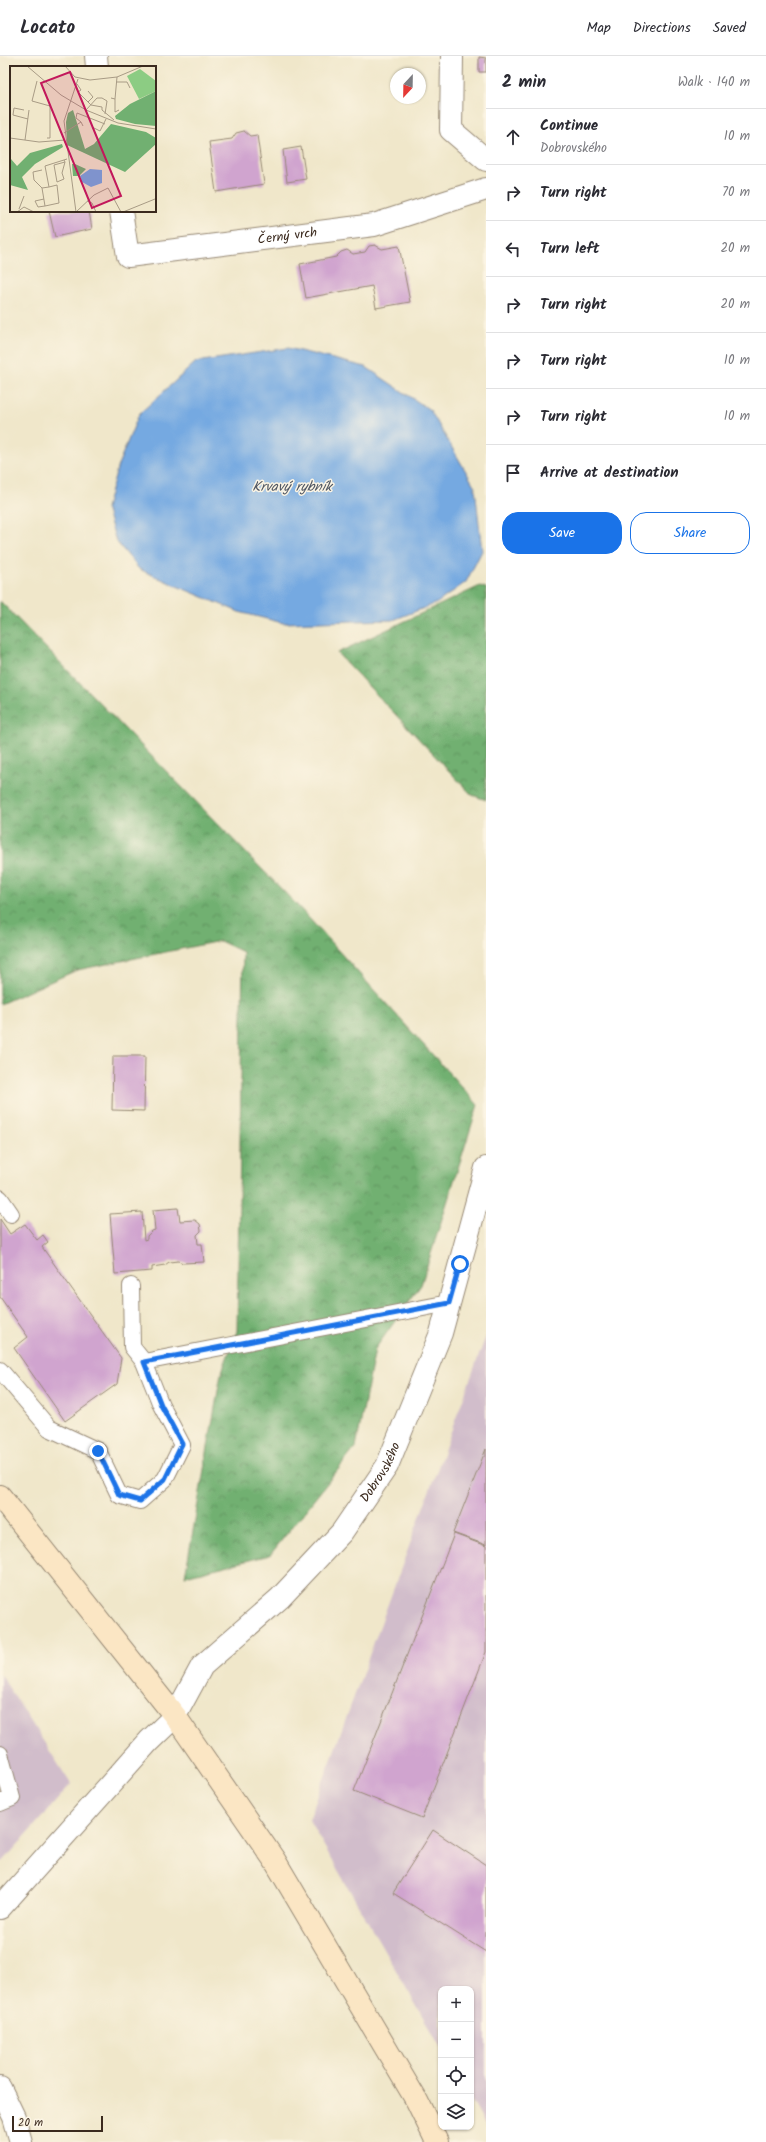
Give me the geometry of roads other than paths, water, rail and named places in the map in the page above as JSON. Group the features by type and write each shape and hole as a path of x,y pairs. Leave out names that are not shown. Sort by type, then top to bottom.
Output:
{"main road":[{"path":"0,1497 175,1716 275,1861 417,2101 437,2142"}],"street":[{"path":"96,56 98,66"},
{"path":"452,56 452,130 486,160"},
{"name":"Černý vrch","path":"121,212 128,256 374,225 486,189"},
{"name":"Dobrovského","path":"0,1908 148,1741 175,1716 202,1666 280,1598 342,1532 387,1466 441,1333 483,1191 486,1168"},
{"path":"0,2088 14,2117 21,2142"}],"lane":[{"path":"0,1198 11,1214"},
{"path":"0,1370 49,1428 98,1451 119,1495 140,1501 165,1479 182,1444 161,1405 144,1362 132,1347 131,1286"},
{"path":"144,1362 449,1303"},
{"path":"0,1754 12,1798 0,1803"}],"water":[{"name":"Krvavý rybník","path":"288,348 366,367 430,410 475,487 482,551 466,582 437,603 393,620 283,623 239,612 139,569 116,541 106,508 118,465 139,414 196,362"}]}
